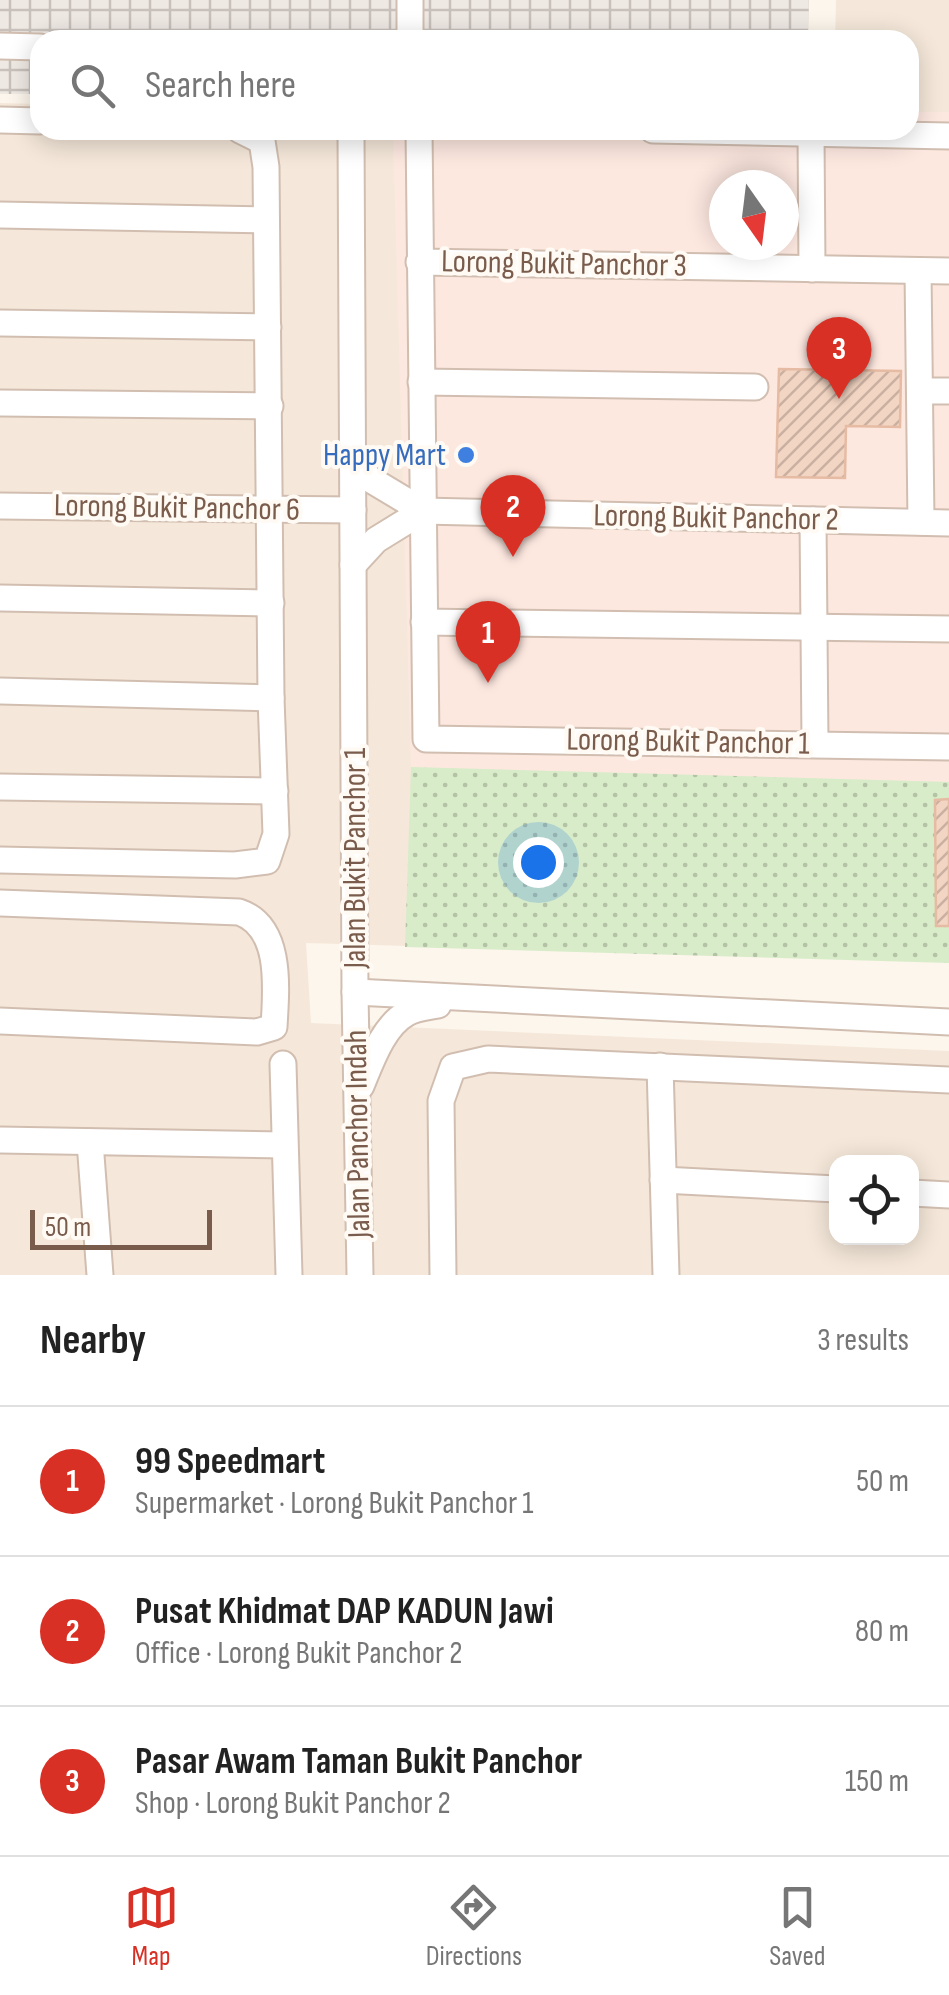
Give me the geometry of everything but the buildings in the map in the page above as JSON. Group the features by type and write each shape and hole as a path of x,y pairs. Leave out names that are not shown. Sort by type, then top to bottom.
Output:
{"street":[{"path":"410,0 410,30"},
{"path":"0,46 30,46"},
{"path":"0,120 30,121"},
{"path":"919,136 949,136"},
{"path":"0,1021 257,1032 274,1027 276,976 266,933 251,916 240,912 12,903 12,860 235,865 267,861 276,834 266,220 252,140"},
{"name":"Jalan Bukit Panchor 1","path":"351,140 356,992 949,1022"},
{"path":"419,140 424,622 949,629"},
{"path":"811,140 812,269"},
{"path":"0,215 266,220"},
{"name":"Lorong Bukit Panchor 3","path":"419,262 949,272"},
{"path":"918,271 921,522"},
{"path":"0,323 268,327"},
{"path":"421,382 755,388"},
{"path":"920,391 949,391"},
{"path":"0,403 270,406"},
{"path":"352,451 368,478 423,512"},
{"name":"Lorong Bukit Panchor 6","path":"0,506 353,510"},
{"path":"354,564 376,540 423,512"},
{"name":"Lorong Bukit Panchor 2","path":"423,512 949,523"},
{"path":"813,520 814,743"},
{"path":"0,598 271,602"},
{"name":"Lorong Bukit Panchor 1","path":"424,622 426,739 949,747"},
{"path":"0,691 271,698"},
{"path":"0,787 274,791"},
{"name":"Jalan Panchor Indah","path":"356,992 360,1275"},
{"path":"357,1096 383,1039 398,1020 409,1012 464,998"},
{"path":"443,1275 441,1101 453,1067 488,1058 949,1080"},
{"path":"282,1064 290,1275"},
{"path":"660,1066 666,1275"},
{"path":"0,1140 283,1146"},
{"path":"90,1142 100,1275"},
{"path":"664,1180 829,1189"},
{"path":"919,1193 949,1194"}],"shaded area":[{"path":"0,0 809,0 808,30 30,30 30,94 0,94"},
{"path":"836,0 949,0 949,962 306,943 311,1023 949,1051 949,1275 0,1275 0,103 30,104 30,140 919,140 919,30 835,30"},
{"path":"919,112 949,112 949,782 411,767 393,140 919,140"}],"green space":[{"path":"411,767 949,782 949,963 405,947"}],"place":[{"name":"Pasar Awam Taman Bukit Panchor","path":"839,399"},
{"name":"Happy Mart","path":"466,455"},
{"name":"Pusat Khidmat DAP KADUN Jawi","path":"513,557"},
{"name":"99 Speedmart","path":"488,683"}]}
